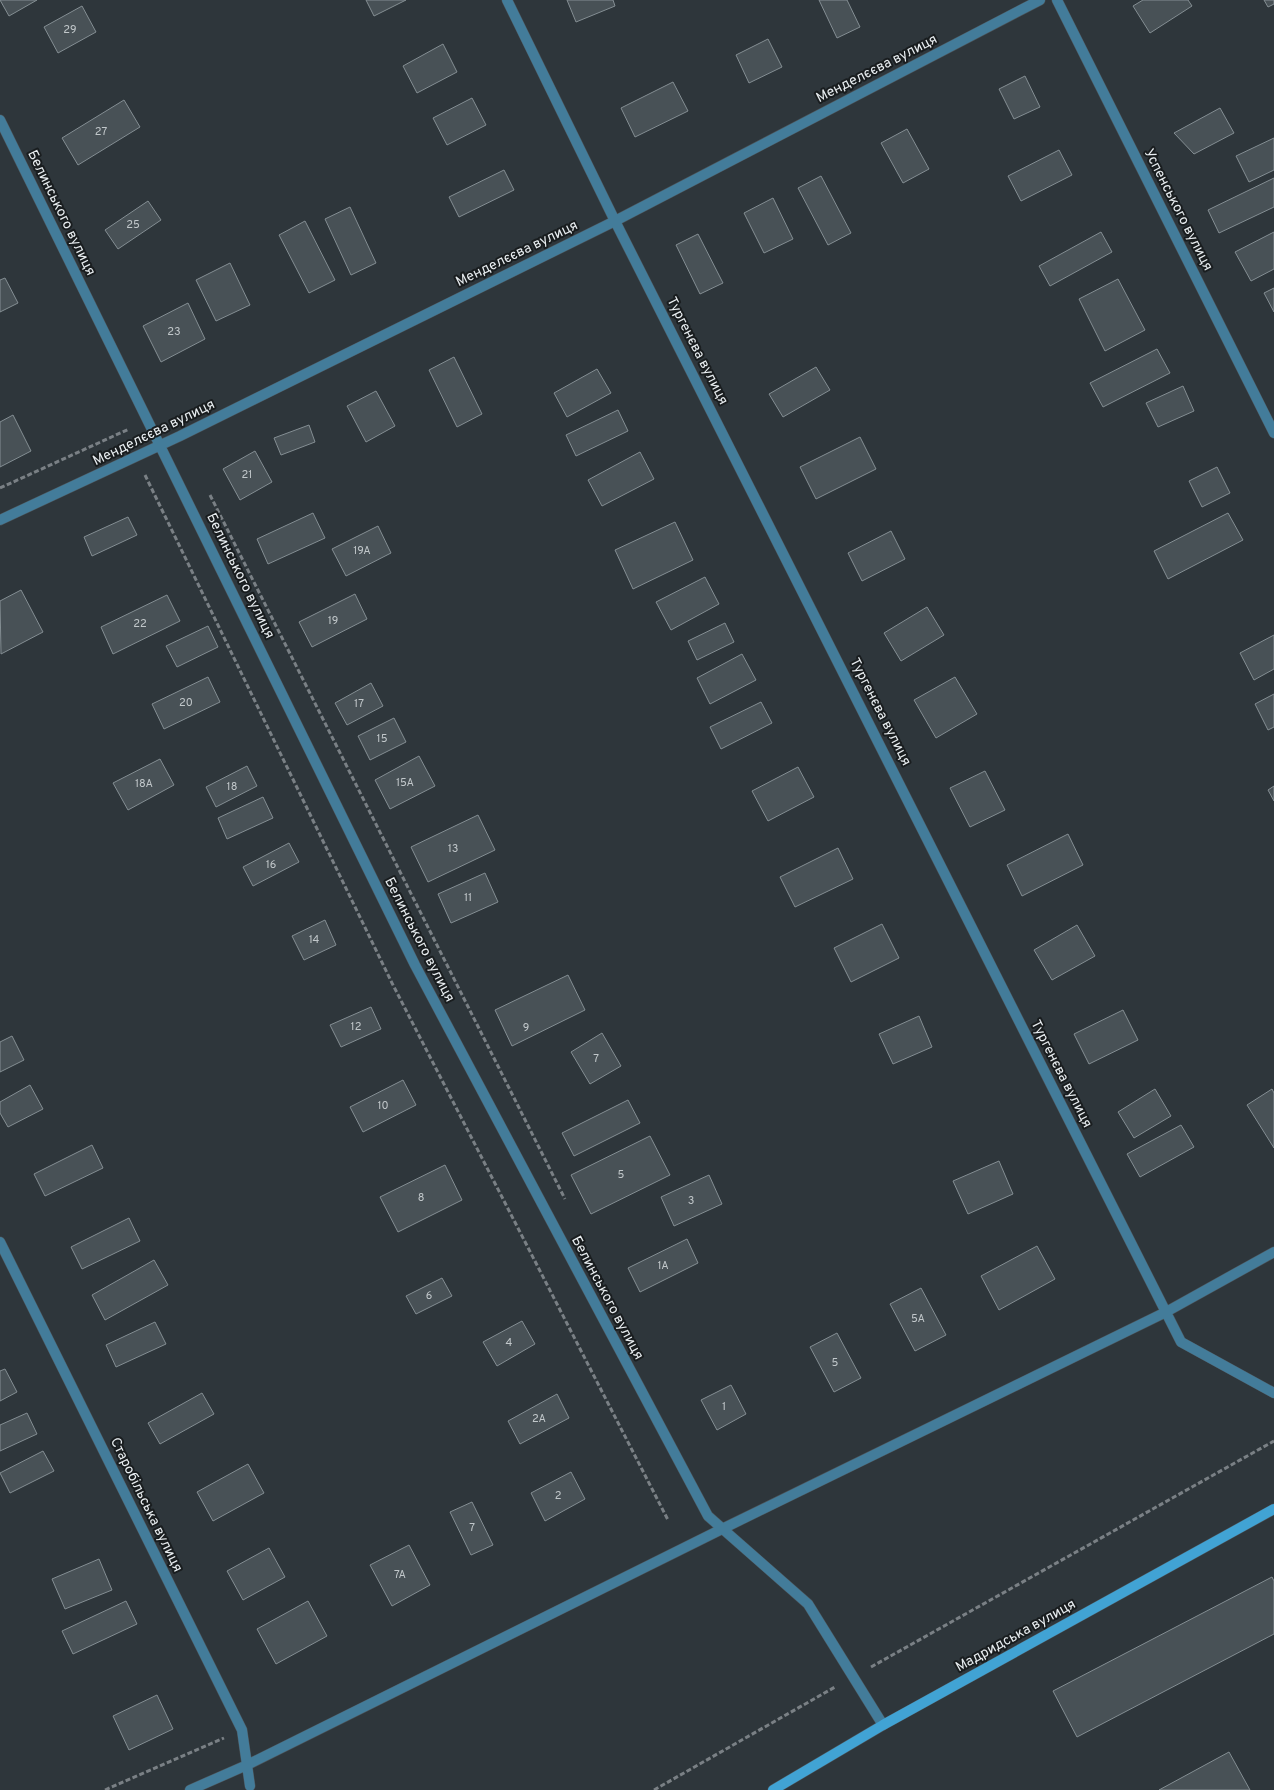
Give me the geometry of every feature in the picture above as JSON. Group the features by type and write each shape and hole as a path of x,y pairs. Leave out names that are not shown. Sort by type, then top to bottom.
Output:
{"street":[{"name":"Тургенєва вулиця","path":"506,0 1181,1342 1274,1393"},
{"name":"Менделєєва вулиця","path":"0,520 137,457 616,221 1040,0"},
{"name":"Успенського вулиця","path":"1057,0 1274,433"},
{"name":"Белинського вулиця","path":"0,120 415,965 708,1516 808,1604 883,1725"},
{"name":"Старобільська вулиця","path":"0,1242 242,1730 250,1786"},
{"path":"190,1790 247,1765 722,1528 1166,1312 1274,1252"},
{"name":"Мадридська вулиця","path":"773,1790 883,1725 1274,1509"}],"path":[{"path":"0,488 148,420"},
{"path":"137,457 392,983 668,1520"},
{"path":"207,490 566,1201"},
{"path":"654,1790 1274,1441"},
{"path":"105,1790 242,1730"}],"building":[{"path":"0,0 37,0 9,16"},
{"path":"366,0 406,0 374,16"},
{"path":"567,0 613,0 615,6 576,22"},
{"path":"819,0 847,0 860,27 837,38"},
{"path":"1143,0 1188,0 1192,6 1150,33 1133,6"},
{"path":"1264,0 1274,0 1274,4 1268,7"},
{"path":"82,6 96,32 58,53 44,27"},
{"path":"768,39 782,67 749,83 736,55"},
{"path":"443,44 457,72 417,93 403,66"},
{"path":"1025,76 1040,107 1014,119 999,89"},
{"path":"673,82 688,111 635,137 621,108"},
{"path":"472,98 486,125 447,145 433,118"},
{"path":"124,100 140,127 78,165 62,138"},
{"path":"1220,108 1234,133 1194,154 1174,133"},
{"path":"907,129 929,169 903,183 881,143"},
{"path":"1274,138 1274,170 1249,182 1236,156"},
{"path":"1059,150 1072,175 1021,201 1008,176"},
{"path":"504,170 514,190 459,217 449,197"},
{"path":"821,176 851,233 828,245 798,188"},
{"path":"1274,178 1274,207 1219,233 1208,210"},
{"path":"773,198 793,239 764,253 744,213"},
{"path":"148,201 161,220 118,249 105,230"},
{"path":"350,207 376,263 351,275 325,219"},
{"path":"305,221 335,280 309,293 279,235"},
{"path":"1101,232 1112,252 1050,286 1039,266"},
{"path":"1274,232 1274,269 1251,281 1235,252"},
{"path":"698,234 723,283 700,294 676,245"},
{"path":"230,263 250,305 216,321 196,280"},
{"path":"5,278 18,303 0,312 0,280"},
{"path":"1118,279 1145,330 1105,351 1079,299"},
{"path":"1274,288 1274,312 1264,293"},
{"path":"188,303 205,339 161,362 143,326"},
{"path":"1157,349 1170,373 1103,407 1090,383"},
{"path":"454,357 482,414 457,427 429,370"},
{"path":"816,367 830,390 783,417 769,394"},
{"path":"597,369 611,393 567,417 554,393"},
{"path":"1183,386 1194,411 1158,427 1146,403"},
{"path":"376,391 395,426 366,442 347,406"},
{"path":"618,410 628,431 576,456 566,435"},
{"path":"13,415 31,451 0,467 0,422"},
{"path":"309,425 315,442 281,455 274,438"},
{"path":"860,437 876,469 816,499 800,467"},
{"path":"255,451 272,482 240,500 223,469"},
{"path":"640,452 654,479 602,506 588,480"},
{"path":"1217,467 1230,493 1202,507 1189,481"},
{"path":"313,513 325,538 268,564 257,539"},
{"path":"1228,513 1243,540 1168,579 1154,551"},
{"path":"128,517 137,535 92,556 84,537"},
{"path":"675,522 693,560 633,589 615,550"},
{"path":"378,526 391,553 346,576 332,549"},
{"path":"891,531 905,559 862,581 848,553"},
{"path":"705,577 719,604 671,630 656,602"},
{"path":"21,590 43,632 1,654 0,601"},
{"path":"355,594 367,619 312,647 299,622"},
{"path":"167,595 180,621 113,654 101,627"},
{"path":"927,607 944,635 901,661 884,633"},
{"path":"725,623 734,642 697,660 688,641"},
{"path":"208,626 218,647 177,667 166,646"},
{"path":"1274,635 1274,669 1254,680 1240,653"},
{"path":"742,654 756,680 710,704 697,678"},
{"path":"208,677 220,702 164,729 152,704"},
{"path":"955,677 977,714 936,738 914,700"},
{"path":"371,683 383,706 347,725 335,703"},
{"path":"1274,694 1274,727 1268,730 1255,704"},
{"path":"761,702 772,723 721,749 710,727"},
{"path":"394,718 406,742 370,760 358,736"},
{"path":"419,756 435,786 390,809 375,780"},
{"path":"160,759 174,785 128,810 113,783"},
{"path":"247,766 257,786 216,807 206,787"},
{"path":"798,767 814,797 768,821 752,791"},
{"path":"985,771 1005,810 970,827 950,788"},
{"path":"1274,786 1274,801 1268,790"},
{"path":"263,797 273,818 227,839 218,818"},
{"path":"478,815 495,850 428,882 411,847"},
{"path":"1068,834 1083,865 1022,896 1007,865"},
{"path":"289,843 299,862 253,886 243,867"},
{"path":"838,848 853,879 795,907 780,877"},
{"path":"485,873 498,902 451,923 438,894"},
{"path":"325,920 336,945 304,960 292,936"},
{"path":"882,924 899,958 851,982 834,948"},
{"path":"1077,925 1095,956 1052,980 1034,950"},
{"path":"568,975 585,1010 512,1046 495,1010"},
{"path":"371,1007 381,1029 341,1047 330,1025"},
{"path":"1123,1010 1138,1040 1089,1064 1074,1034"},
{"path":"919,1016 932,1047 893,1064 879,1034"},
{"path":"602,1033 621,1066 590,1084 571,1052"},
{"path":"12,1036 24,1060 0,1072 0,1042"},
{"path":"403,1080 416,1105 363,1132 350,1107"},
{"path":"30,1085 43,1109 8,1127 0,1113 0,1102"},
{"path":"1155,1089 1171,1116 1134,1138 1118,1112"},
{"path":"1272,1089 1274,1093 1274,1148 1247,1105"},
{"path":"628,1100 640,1123 574,1156 562,1133"},
{"path":"1181,1125 1194,1147 1140,1177 1127,1154"},
{"path":"650,1136 670,1175 591,1214 571,1175"},
{"path":"92,1145 103,1168 45,1196 34,1174"},
{"path":"999,1161 1013,1194 968,1214 953,1181"},
{"path":"445,1165 462,1200 398,1232 380,1197"},
{"path":"709,1175 722,1204 674,1226 661,1197"},
{"path":"129,1218 140,1241 82,1269 71,1247"},
{"path":"687,1239 698,1263 640,1292 628,1268"},
{"path":"1037,1246 1055,1279 999,1310 981,1276"},
{"path":"154,1260 168,1285 105,1320 92,1295"},
{"path":"442,1278 452,1296 416,1314 406,1296"},
{"path":"921,1288 946,1335 915,1351 890,1304"},
{"path":"522,1321 535,1344 497,1366 483,1342"},
{"path":"155,1322 166,1344 116,1367 106,1345"},
{"path":"837,1333 861,1378 834,1392 810,1347"},
{"path":"5,1369 17,1392 0,1401 0,1371"},
{"path":"731,1385 746,1414 717,1430 701,1400"},
{"path":"202,1393 214,1414 160,1444 148,1423"},
{"path":"557,1394 569,1418 520,1444 508,1421"},
{"path":"27,1413 37,1434 0,1451 0,1425"},
{"path":"43,1451 54,1471 10,1493 0,1473"},
{"path":"248,1464 264,1493 213,1521 197,1492"},
{"path":"571,1472 585,1499 545,1521 531,1493"},
{"path":"472,1502 493,1545 471,1555 450,1512"},
{"path":"409,1545 430,1585 392,1606 370,1565"},
{"path":"269,1548 285,1577 243,1600 227,1571"},
{"path":"99,1559 112,1590 65,1609 52,1579"},
{"path":"1272,1577 1274,1581 1274,1634 1077,1737 1053,1691"},
{"path":"126,1601 137,1624 73,1654 62,1631"},
{"path":"308,1601 327,1636 276,1664 257,1629"},
{"path":"157,1695 173,1729 129,1750 113,1716"},
{"path":"1229,1752 1250,1790 1159,1790"}]}
